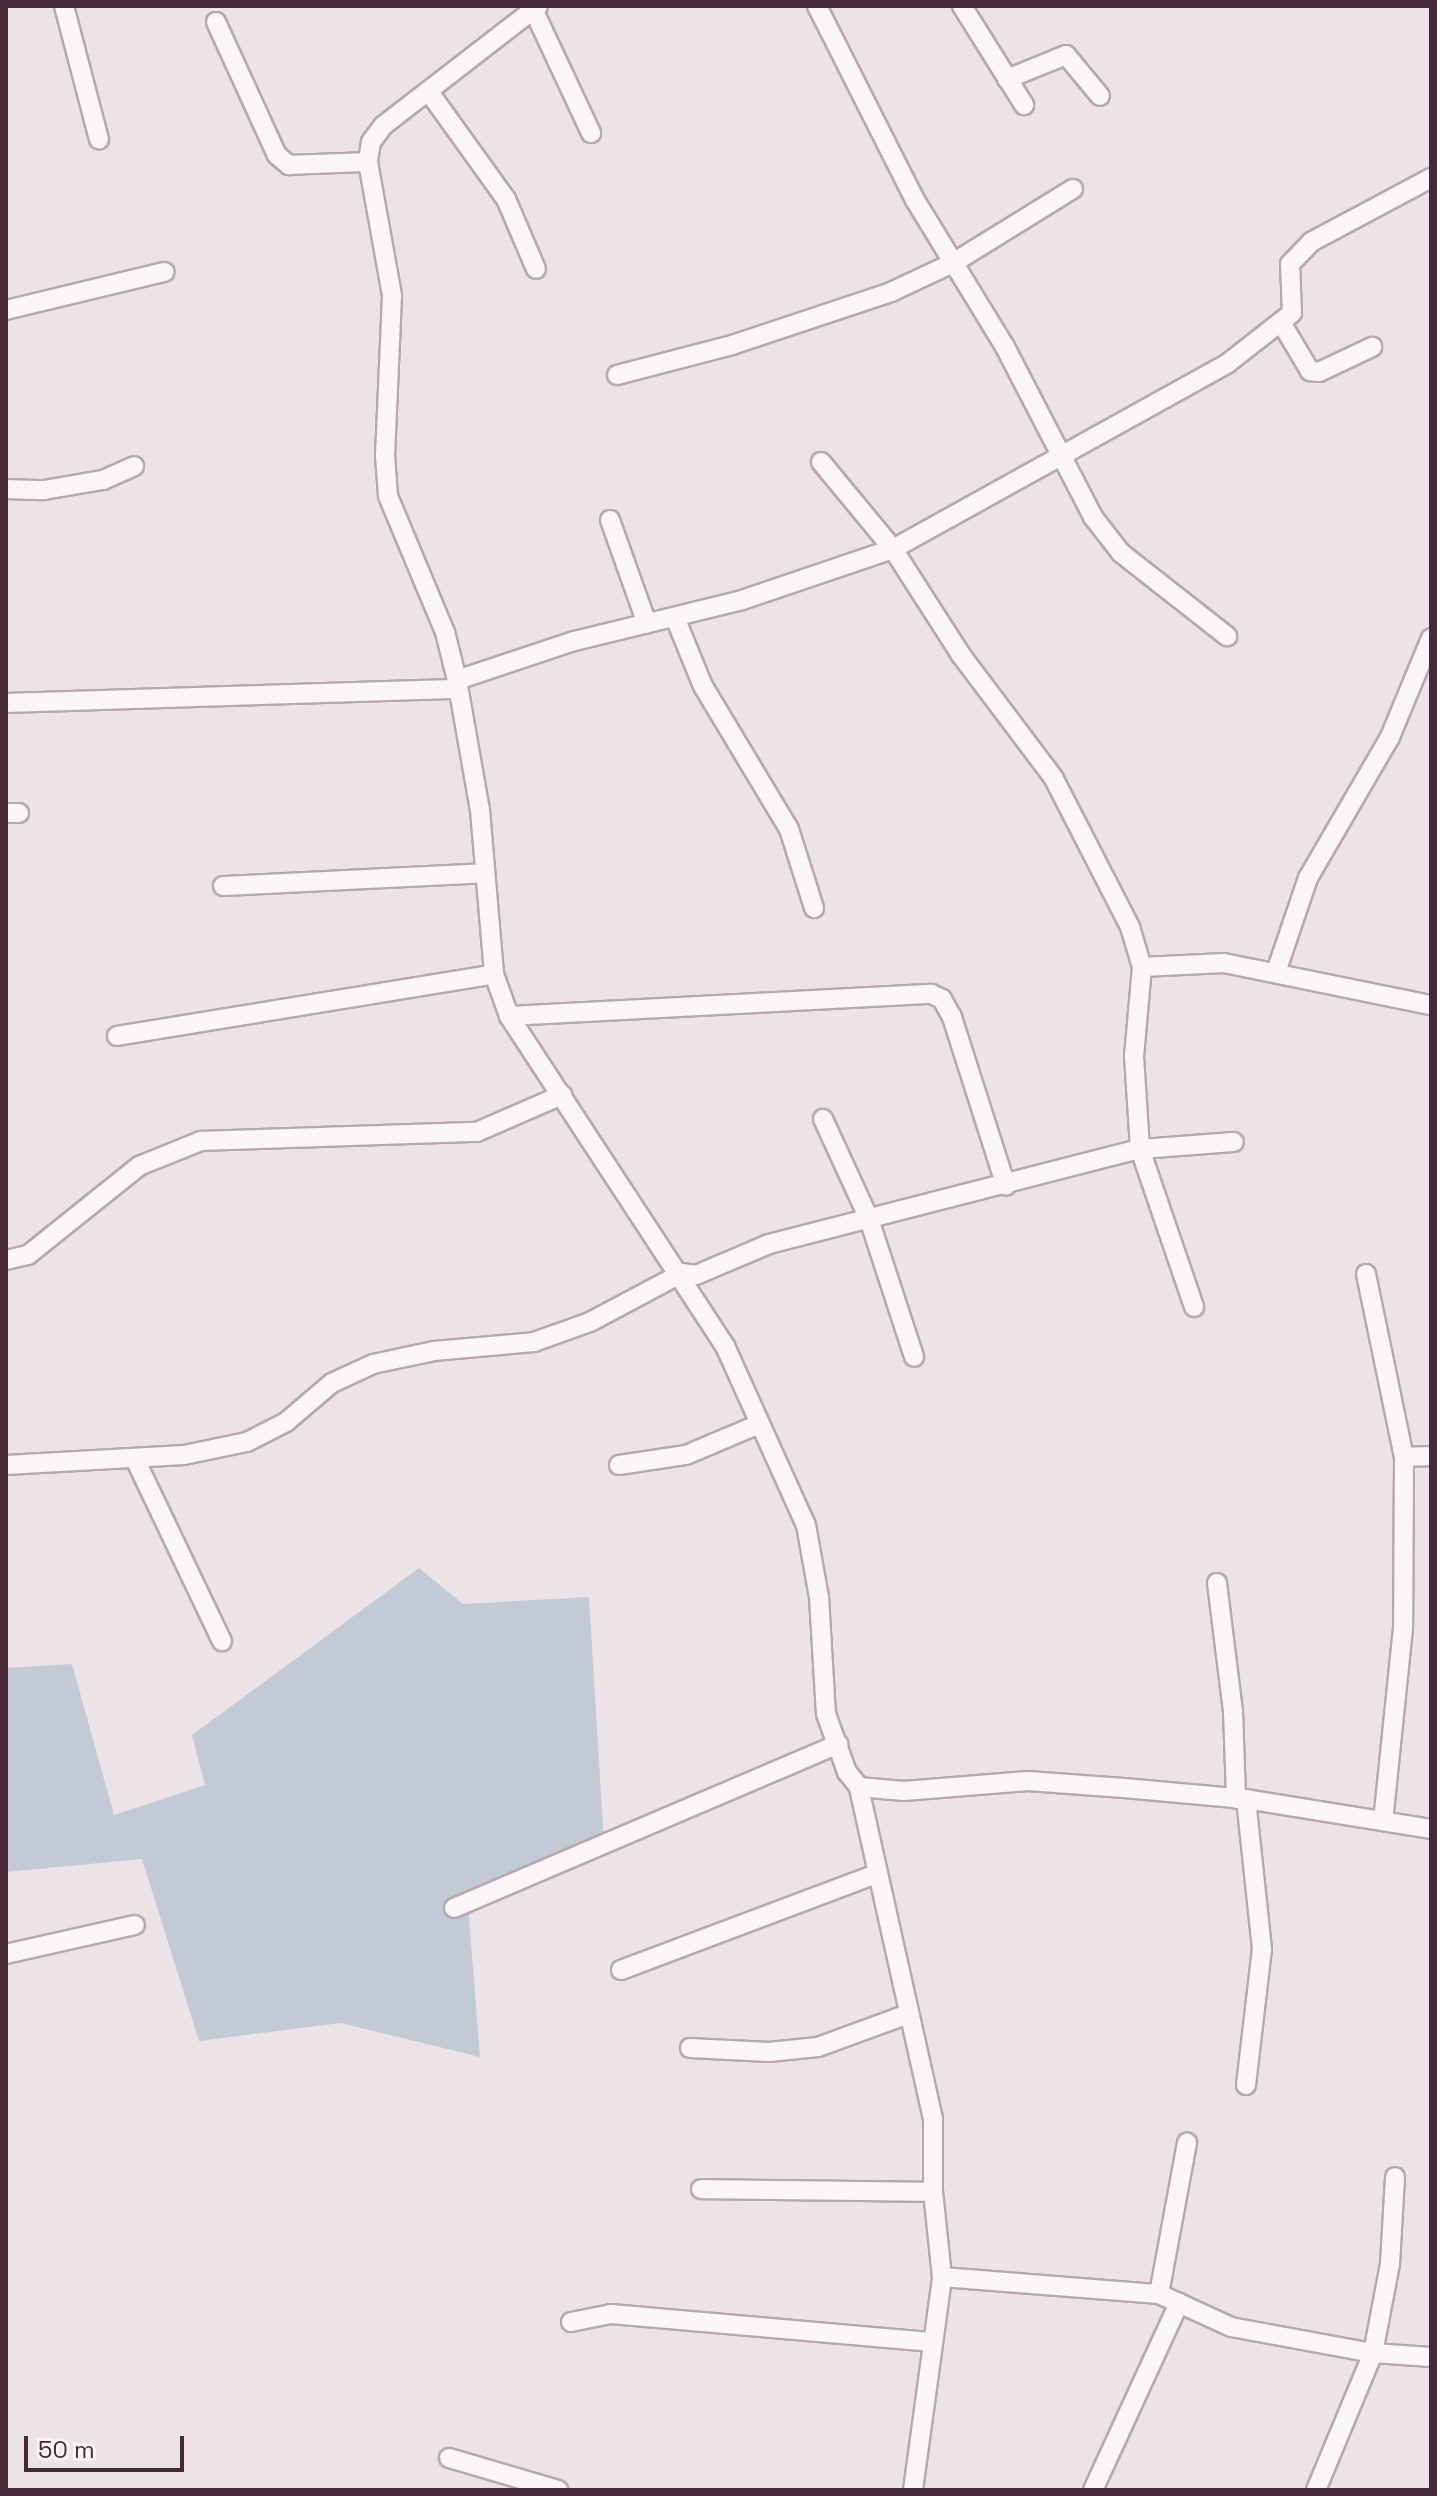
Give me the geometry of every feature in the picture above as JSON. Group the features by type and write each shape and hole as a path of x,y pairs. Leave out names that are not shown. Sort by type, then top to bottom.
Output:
{"street":[{"path":"64,6 99,139"},
{"path":"817,6 915,200 1004,345 1093,517 1121,553 1227,636"},
{"path":"962,6 1024,105"},
{"path":"591,133 536,8 383,126 371,142 368,162 392,296 385,455 388,496 445,632 458,684 480,810 494,974 509,1016 682,1273 725,1346 757,1425 806,1525 819,1597 826,1714 847,1772 859,1787 933,2119 933,2192 942,2277 913,2490"},
{"path":"216,22 277,155 289,165 368,162"},
{"path":"1007,79 1066,55 1100,96"},
{"path":"429,92 506,199 536,269"},
{"path":"6,703 458,684 574,641 676,620 893,549 1228,363 1282,324 1292,313 1294,299 1287,276 1290,264 1311,242 1431,178"},
{"path":"617,375 822,317 953,263 1073,189"},
{"path":"6,310 164,272"},
{"path":"1282,324 1310,371 1319,372 1372,347"},
{"path":"821,462 893,549 961,655 1053,777 1117,899 1142,967 1134,1056 1140,1149 1194,1307"},
{"path":"6,489 44,490 103,480 134,466"},
{"path":"610,520 647,624"},
{"path":"676,620 703,686 789,829 814,908"},
{"path":"1276,972 1308,878 1390,737 1431,638"},
{"path":"223,886 485,873"},
{"path":"1142,967 1224,963 1431,1005"},
{"path":"117,1036 494,974"},
{"path":"509,1016 931,994 942,999 952,1017 1006,1186"},
{"path":"6,1260 28,1255 139,1166 201,1141 477,1132 562,1095"},
{"path":"823,1119 869,1219 914,1357"},
{"path":"6,1465 135,1459 247,1442 286,1422 332,1383 373,1364 434,1351 534,1342 590,1322 682,1273 696,1275 769,1244 1006,1186 1140,1149 1234,1142"},
{"path":"1366,1274 1404,1457 1403,1628 1383,1821"},
{"path":"619,1465 686,1455 757,1425"},
{"path":"1404,1457 1431,1456"},
{"path":"135,1459 222,1641"},
{"path":"1217,1583 1241,1799 1262,1949 1246,2085"},
{"path":"454,1908 838,1744"},
{"path":"859,1787 917,1791 1028,1781 1241,1799 1431,1829"},
{"path":"621,1970 877,1874"},
{"path":"6,1954 135,1925"},
{"path":"690,2048 769,2052 818,2047 908,2014"},
{"path":"1159,2294 1187,2143"},
{"path":"1316,2490 1373,2353 1390,2264 1395,2177"},
{"path":"701,2189 933,2192"},
{"path":"942,2277 1159,2294 1231,2327 1373,2353 1431,2357"},
{"path":"1093,2490 1179,2303"},
{"path":"571,2322 611,2314 933,2342"},
{"path":"449,2458 558,2490"}],"shaded area":[{"path":"419,1568 463,1604 589,1597 604,1843 468,1904 480,2057 341,2023 199,2041 142,1859 6,1872 6,1668 72,1664 114,1815 205,1785 192,1735"}]}
